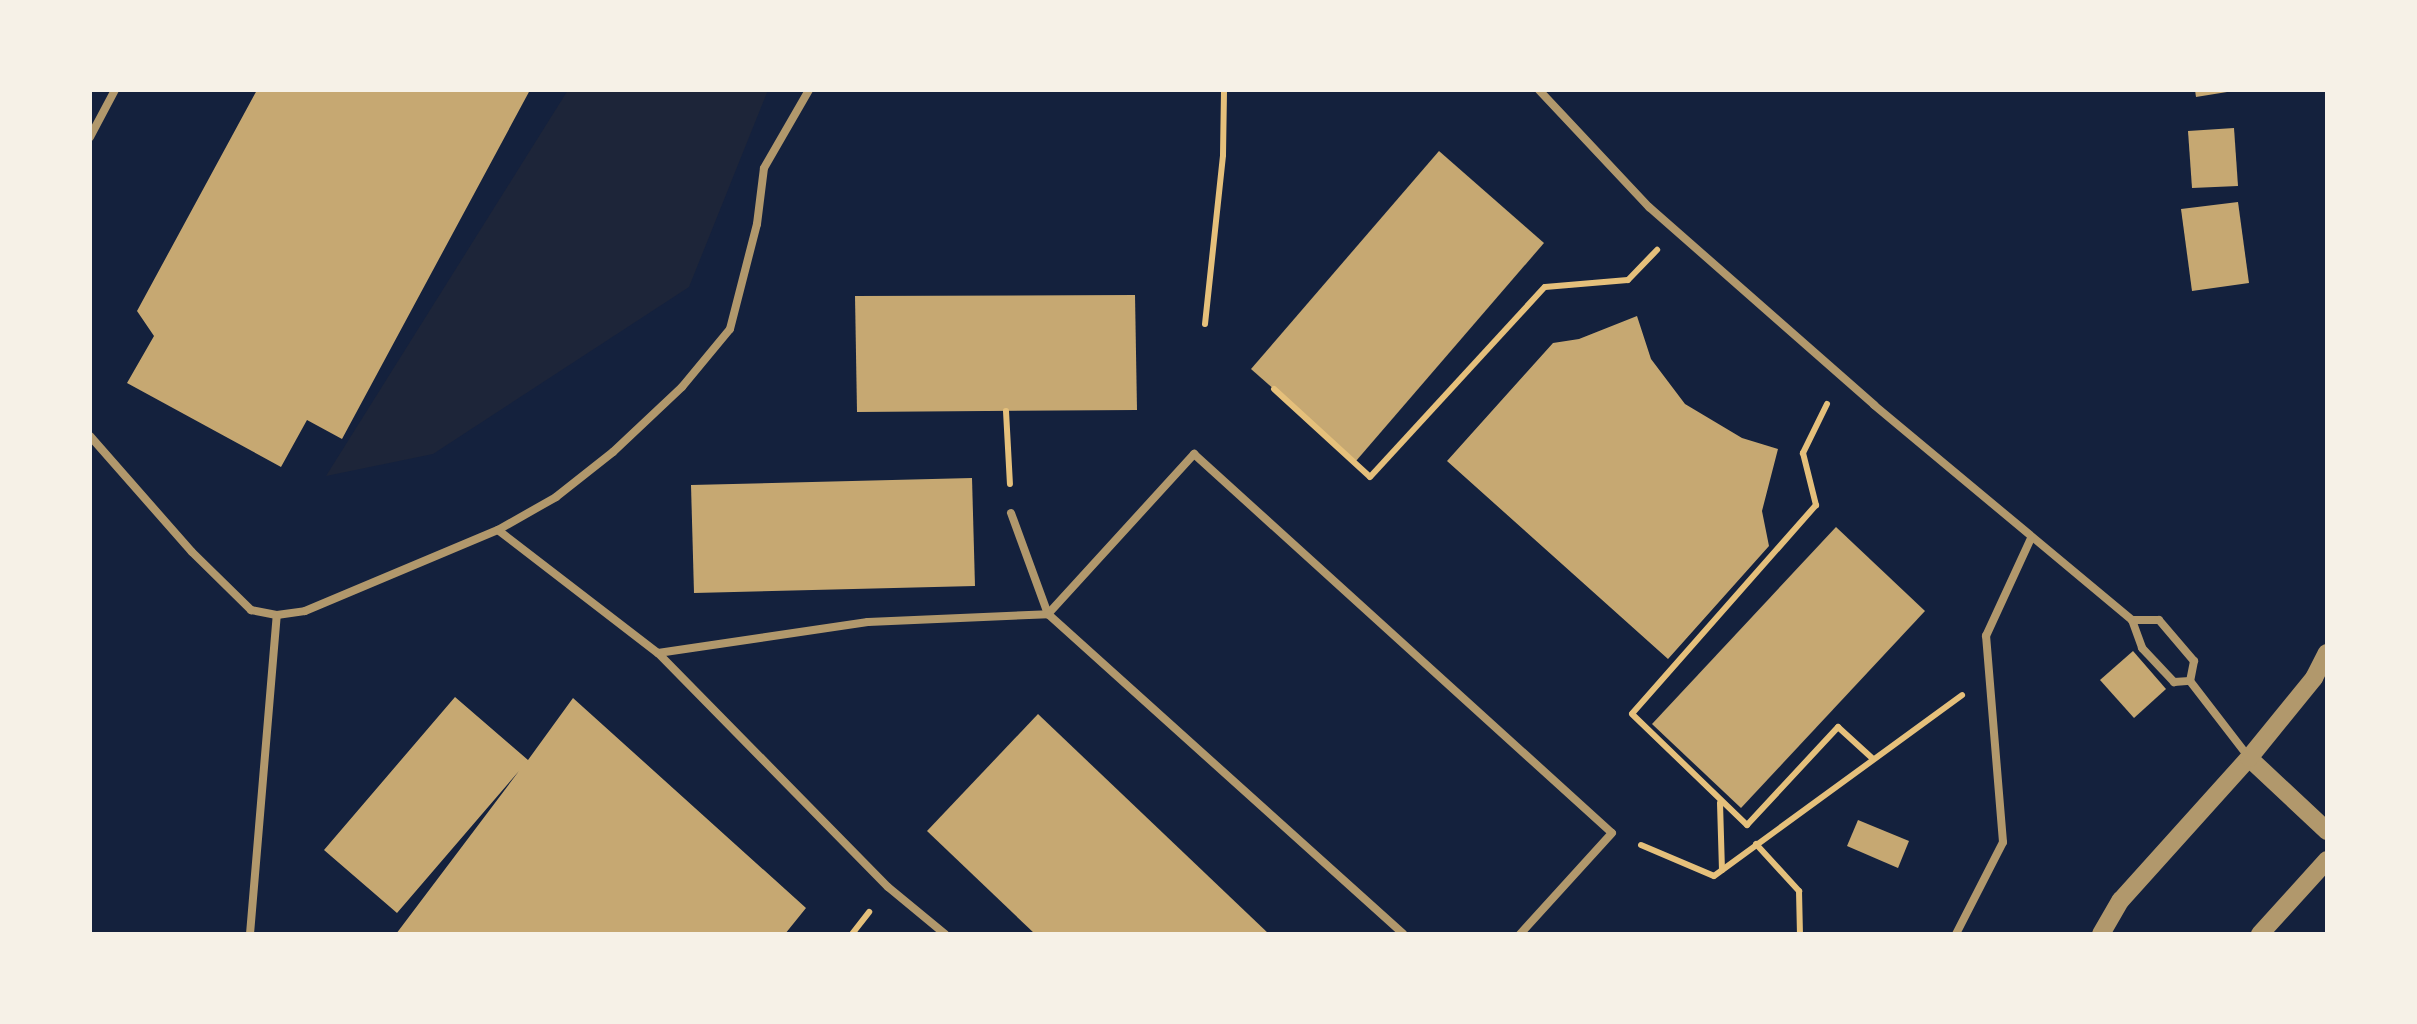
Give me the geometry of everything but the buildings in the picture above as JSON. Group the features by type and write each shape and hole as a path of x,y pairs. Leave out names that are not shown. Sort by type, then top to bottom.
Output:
{"street":[{"path":"2101,934 2120,900 2249,758 2314,678 2327,654"},
{"path":"2249,758 2327,830"},
{"path":"2260,934 2327,860"}],"lane":[{"path":"90,137 115,90"},
{"path":"90,436 192,552 250,610 277,616 304,611 498,530 556,496 613,452 682,387 730,330 757,224 764,168 810,90"},
{"path":"1539,90 1649,207 1840,376 2132,620 2142,648 2174,682 2190,681"},
{"path":"658,653 868,622 1048,614 1194,454 1612,833 1520,934"},
{"path":"1012,513 1048,614 1403,934"},
{"path":"498,530 658,653 888,887 945,934"},
{"path":"1956,934 2004,842 1986,636 2031,538"},
{"path":"250,934 277,616"},
{"path":"2132,620 2160,620 2194,660 2190,681 2249,758"}],"path":[{"path":"1205,324 1223,155 1224,90"},
{"path":"1274,389 1370,477 1546,287 1628,280"},
{"path":"1840,376 1804,453 1816,505 1632,714 1720,803 1747,824 1838,727 1872,758"},
{"path":"1006,411 1012,513"},
{"path":"1612,833 1714,876 1956,696 1991,690"},
{"path":"1720,803 1722,871"},
{"path":"1756,844 1799,891 1800,934"}],"shaded area":[{"path":"568,90 768,90 689,287 433,454 326,476"}]}
